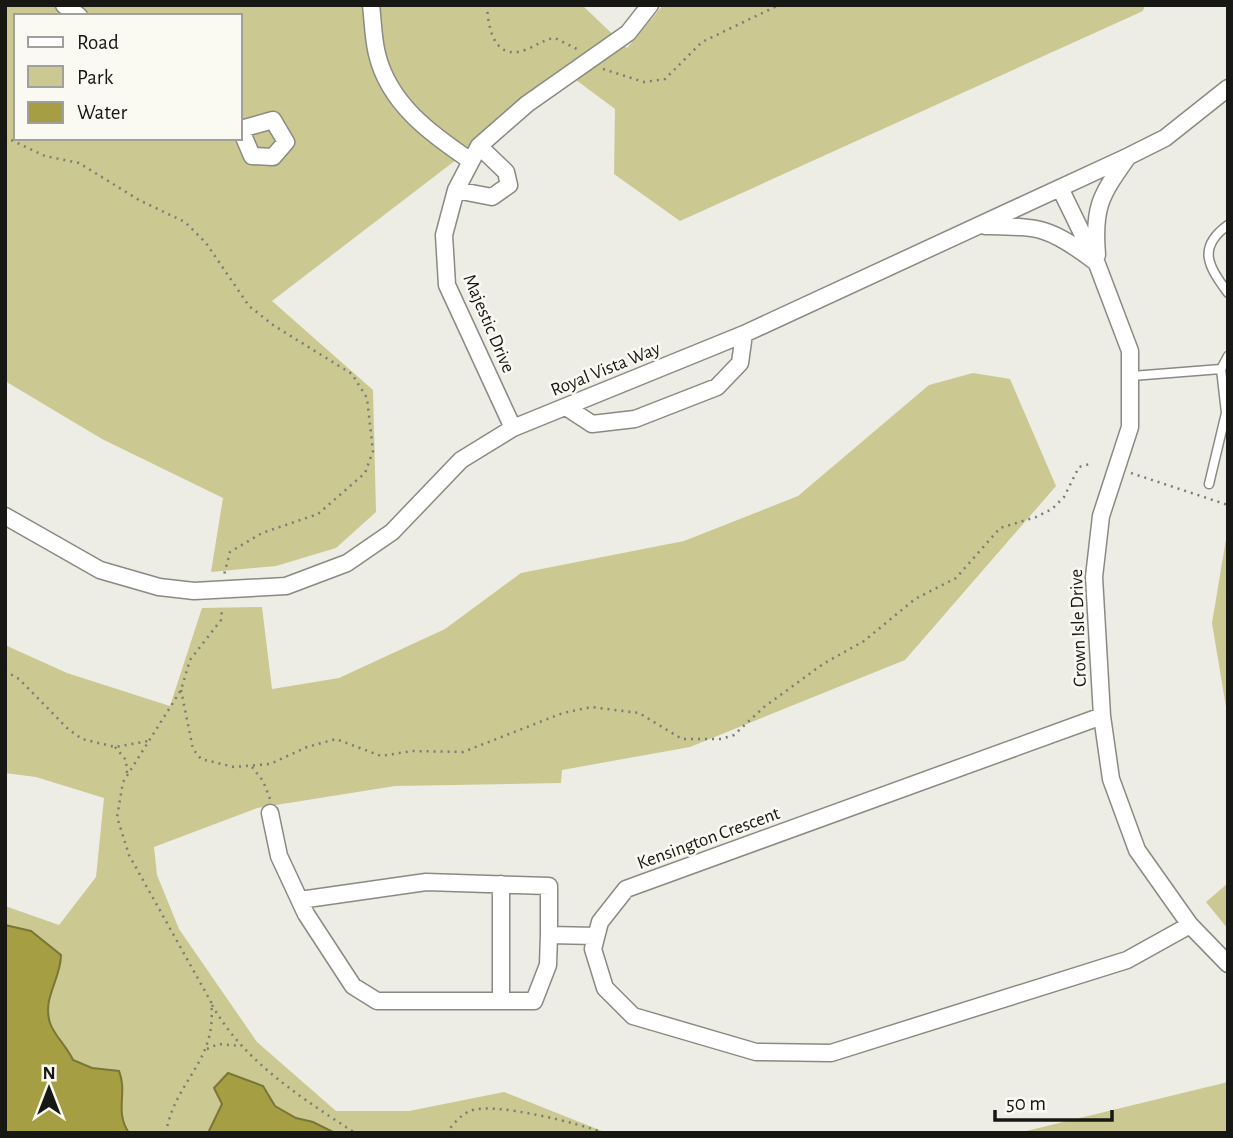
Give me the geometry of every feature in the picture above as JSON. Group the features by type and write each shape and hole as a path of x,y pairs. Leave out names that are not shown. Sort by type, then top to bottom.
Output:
{"street":[{"path":"371,5 377,55 398,102 438,138 471,161"},
{"name":"Majestic Drive","path":"513,428 447,285 444,235 456,190 479,146 527,104 628,33 650,5"},
{"name":"Royal Vista Way","path":"5,516 100,570 159,587 194,592 286,586 347,563 392,532 461,460 513,428 744,334 1129,156 1165,138 1228,88"},
{"path":"456,190 492,197 509,185 506,172 479,146"},
{"path":"1097,264 1094,220 1106,187 1129,156"},
{"name":"Crown Isle Drive","path":"1060,188 1097,264 1130,351 1130,427 1101,516 1094,577 1102,716 1111,779 1137,849 1190,925 1228,964"},
{"path":"978,226 1038,227 1067,241 1097,264"},
{"path":"566,407 592,424 624,420 717,387 740,363 744,334"},
{"name":"Kensington Crescent","path":"596,936 600,922 626,890 1102,716"},
{"path":"270,813 279,856 300,900 353,986 377,1002 534,1001 548,965 549,886 426,882 300,900"},
{"path":"501,884 501,1001"},
{"path":"549,935 596,936 593,949 605,988 633,1016 756,1052 831,1053 1127,960 1190,925"}],"lane":[{"path":"1228,225 1209,245 1208,265 1228,293"},
{"path":"1209,484 1226,413 1221,369 1228,356"},
{"path":"1132,376 1221,369"}],"path":[{"path":"487,5 491,37 501,48 522,51 555,38 580,51"},
{"path":"600,67 631,80 644,82 665,79 702,43 779,5"},
{"path":"5,137 45,156 79,163 139,200 185,222 206,243 249,306 272,325 352,374 367,398 373,451 365,474 318,514 262,533 230,552 224,575"},
{"path":"181,690 187,732 201,759 233,767 270,764 307,747 336,739 381,756 412,751 463,752 563,713 591,707 639,713 682,738 714,740 734,735 765,707 823,664 864,641 915,599 956,578 1000,528 1052,509 1064,497 1079,467 1093,463"},
{"path":"1127,472 1228,505"},
{"path":"222,610 221,620 190,660 181,690 127,775 118,799 117,817 121,835 223,1024 241,1046 306,1101 355,1133"},
{"path":"5,671 19,679 68,729 82,739 115,747 150,740"},
{"path":"115,747 126,760 127,775"},
{"path":"251,766 269,793 270,813"},
{"path":"166,1133 169,1114 207,1049 213,1020 211,1002"},
{"path":"207,1049 218,1044 241,1046"},
{"path":"446,1133 469,1111 495,1108 605,1133"}],"green space":[{"path":"5,5 582,5 627,48 663,5 1145,5 1143,11 680,221 614,174 615,109 568,74 272,301 373,390 376,512 336,548 276,566 211,572 223,498 102,439 5,381"},
{"path":"973,373 1010,379 1056,486 905,660 690,747 562,770 561,783 395,786 257,808 154,847 157,875 179,929 257,1042 336,1111 409,1111 504,1092 607,1133 5,1133 5,906 59,925 96,877 104,798 36,777 5,773 5,645 67,673 170,706 202,608 262,607 272,689 339,678 445,629 521,573 684,541 798,496 929,385"},
{"path":"1228,527 1228,719 1212,623"},
{"path":"1228,883 1228,929 1206,902"},
{"path":"1228,1082 1228,1133 1018,1133"}],"water":[{"path":"5,925 31,931 61,955 48,1005 50,1023 73,1060 92,1068 119,1071 122,1117 129,1133 5,1133"},
{"path":"228,1073 263,1086 275,1106 296,1118 313,1122 335,1133 208,1133 222,1104 214,1088"}]}
